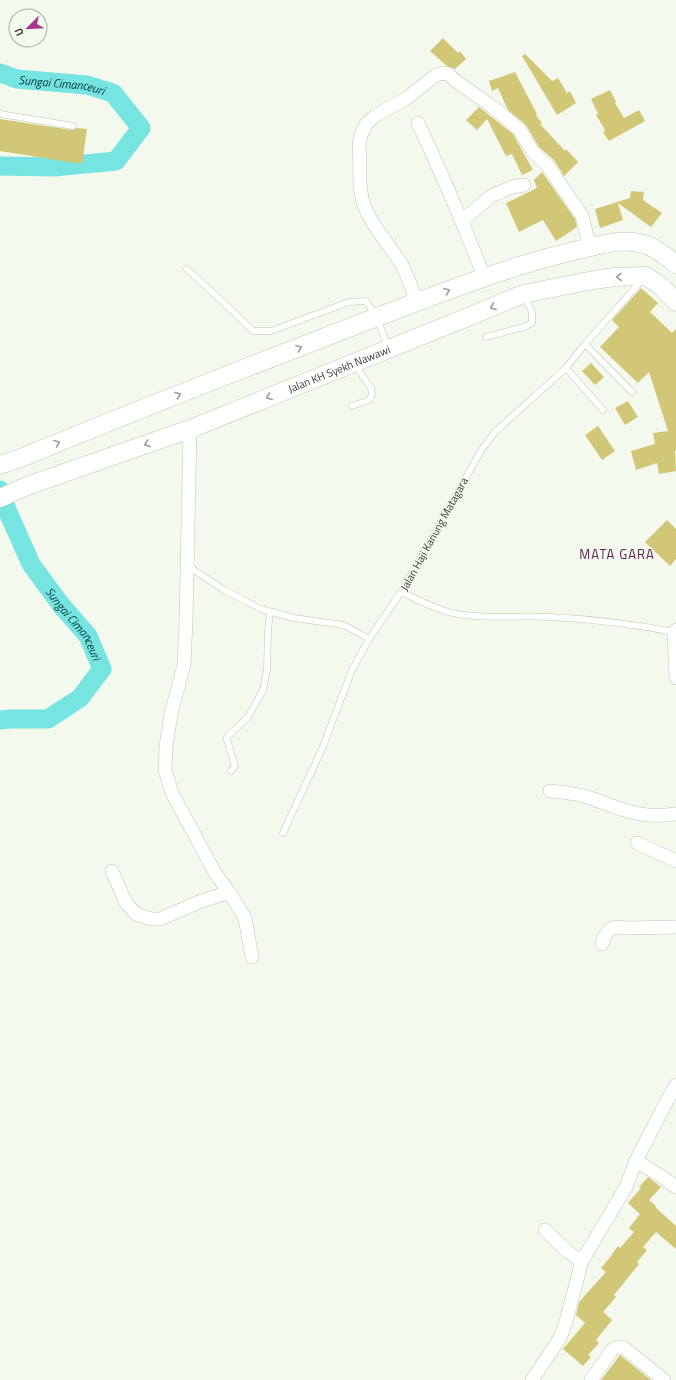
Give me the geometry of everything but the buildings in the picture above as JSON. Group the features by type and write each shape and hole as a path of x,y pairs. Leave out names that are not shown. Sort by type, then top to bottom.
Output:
{"main road":[{"path":"0,465 417,302 484,277 556,255 612,242 634,242 652,246 676,264"},
{"path":"646,276 661,286 676,302"},
{"name":"Jalan KH Syekh Nawawi","path":"0,498 28,486 190,428 468,318 523,294 614,277 646,276"}],"street":[{"path":"417,302 402,266 364,206 361,187 359,143 366,124 375,116 407,98 436,76 443,73 448,74 493,107 518,129 533,152 548,166 582,216 590,248"},
{"path":"418,123 441,171 484,277"},
{"path":"462,222 491,196 512,187 524,185"},
{"path":"190,428 184,665 171,714 166,746 165,770 172,793 214,873 229,892 245,918 252,958"},
{"path":"675,631 676,678"},
{"path":"550,791 582,796 630,812 645,815 663,816 676,814"},
{"path":"637,843 676,862"},
{"path":"112,871 126,903 136,914 151,919 160,919 199,902 229,892"},
{"path":"602,944 604,937 609,930 615,927 676,927"},
{"path":"532,1380 560,1338 565,1325 582,1261 626,1187 636,1161 676,1086"},
{"path":"636,1161 676,1187"},
{"path":"545,1230 568,1252 582,1261"},
{"path":"591,1380 613,1349 617,1347 623,1347 626,1349 650,1376 664,1380"}],"lane":[{"path":"0,114 73,126"},
{"path":"187,269 252,331 271,331 349,302 366,301 377,318 389,349"},
{"name":"Jalan Haji Kanung Matagara","path":"283,833 322,748 352,670 369,639 401,592 482,449 495,432 566,368 585,344 646,276"},
{"path":"486,337 524,327 532,323 532,312 523,294"},
{"path":"585,344 632,392"},
{"path":"352,406 369,400 372,395 371,388 353,363"},
{"path":"566,368 603,410"},
{"path":"187,565 224,590 261,609 294,618 344,625 369,639"},
{"path":"401,592 433,607 463,615 500,618 577,618 675,631"},
{"path":"231,771 235,766 227,737 248,717 263,690 267,670 270,612"}],"waterway":[{"name":"Sungai Cimanceuri","path":"0,73 17,79 87,85 113,93 141,128 116,161 54,167 0,166"},
{"name":"Sungai Cimanceuri","path":"0,490 7,510 31,564 61,605 88,636 102,669 80,698 48,719 0,720"}],"district":[{"name":"MATA GARA","path":"617,554"}]}
